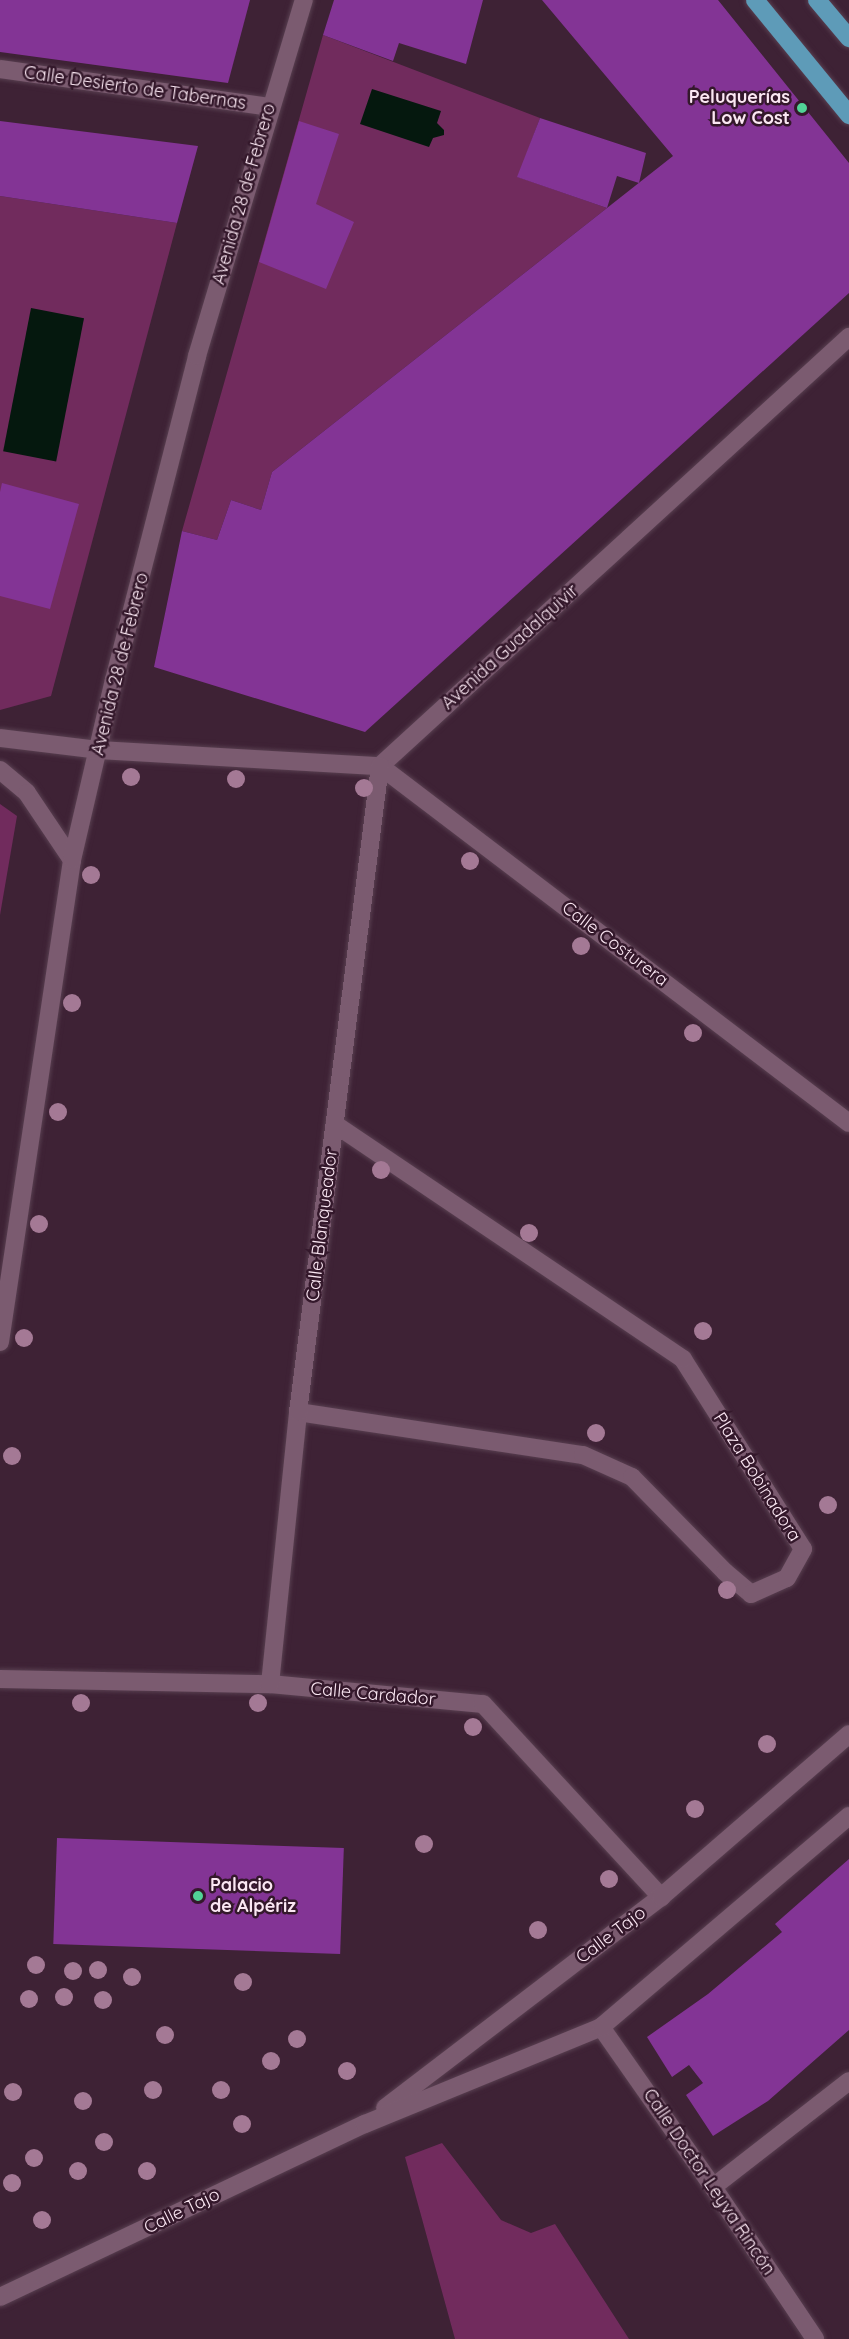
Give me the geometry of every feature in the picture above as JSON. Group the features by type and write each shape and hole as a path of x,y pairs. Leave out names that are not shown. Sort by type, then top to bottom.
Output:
{"main road":[{"path":"755,0 849,115"},
{"path":"817,0 849,38"}],"street":[{"name":"Avenida 28 de Febrero","path":"0,1342 72,860 114,680 197,356 269,107 303,0"},
{"name":"Calle Desierto de Tabernas","path":"0,69 269,107"},
{"name":"Avenida Guadalquivir","path":"380,766 849,338"},
{"path":"0,738 99,750 380,766"},
{"name":"Calle Costurera","path":"380,766 849,1123"},
{"name":"Calle Blanqueador","path":"270,1684 298,1412 380,766"},
{"path":"0,770 27,793 72,860"},
{"name":"Plaza Bobinadora","path":"298,1412 583,1455 633,1477 725,1572 751,1594 787,1578 803,1549 683,1359 335,1124"},
{"name":"Calle Cardador","path":"0,1679 270,1684 483,1704 661,1897"},
{"name":"Calle Tajo","path":"364,2124 661,1897 849,1734"},
{"name":"Calle Tajo","path":"0,2297 364,2124 601,2027 849,1816"},
{"name":"Calle Doctor Leyva Rincón","path":"601,2027 713,2187 815,2339"},
{"path":"713,2187 849,2081"}],"shaded area":[{"path":"323,35 540,118 518,177 607,208 272,472 261,510 231,500 217,540 182,531"},
{"path":"372,89 441,111 437,123 444,130 444,135 433,138 429,147 360,124"},
{"path":"0,196 177,223 51,696 0,710"},
{"path":"31,308 84,318 56,462 3,451"},
{"path":"0,804 17,816 0,915"},
{"path":"442,2143 501,2220 531,2233 555,2224 629,2339 455,2339 405,2157"}],"building":[{"path":"0,0 250,0 228,83 0,52"},
{"path":"334,0 483,0 466,64 399,43 393,61 323,35"},
{"path":"542,0 718,0 849,163 849,293 365,732 154,667 182,531 217,540 231,500 261,510 272,472 673,156"},
{"path":"540,118 646,153 639,183 617,176 607,208 517,177"},
{"path":"0,121 198,146 177,223 0,196"},
{"path":"299,121 339,134 316,204 354,222 326,289 259,262"},
{"path":"2,483 79,504 50,609 0,596 0,492"},
{"name":"Palacio de Alpériz","path":"57,1838 344,1848 340,1954 53,1944"},
{"path":"849,1859 849,2030 768,2101 713,2136 686,2095 703,2083 689,2065 672,2077 647,2037 708,1994 782,1932 775,1924"}],"place":[{"name":"Peluquerías Low Cost","path":"802,108"},
{"name":"Palacio de Alpériz","path":"198,1896"}]}
